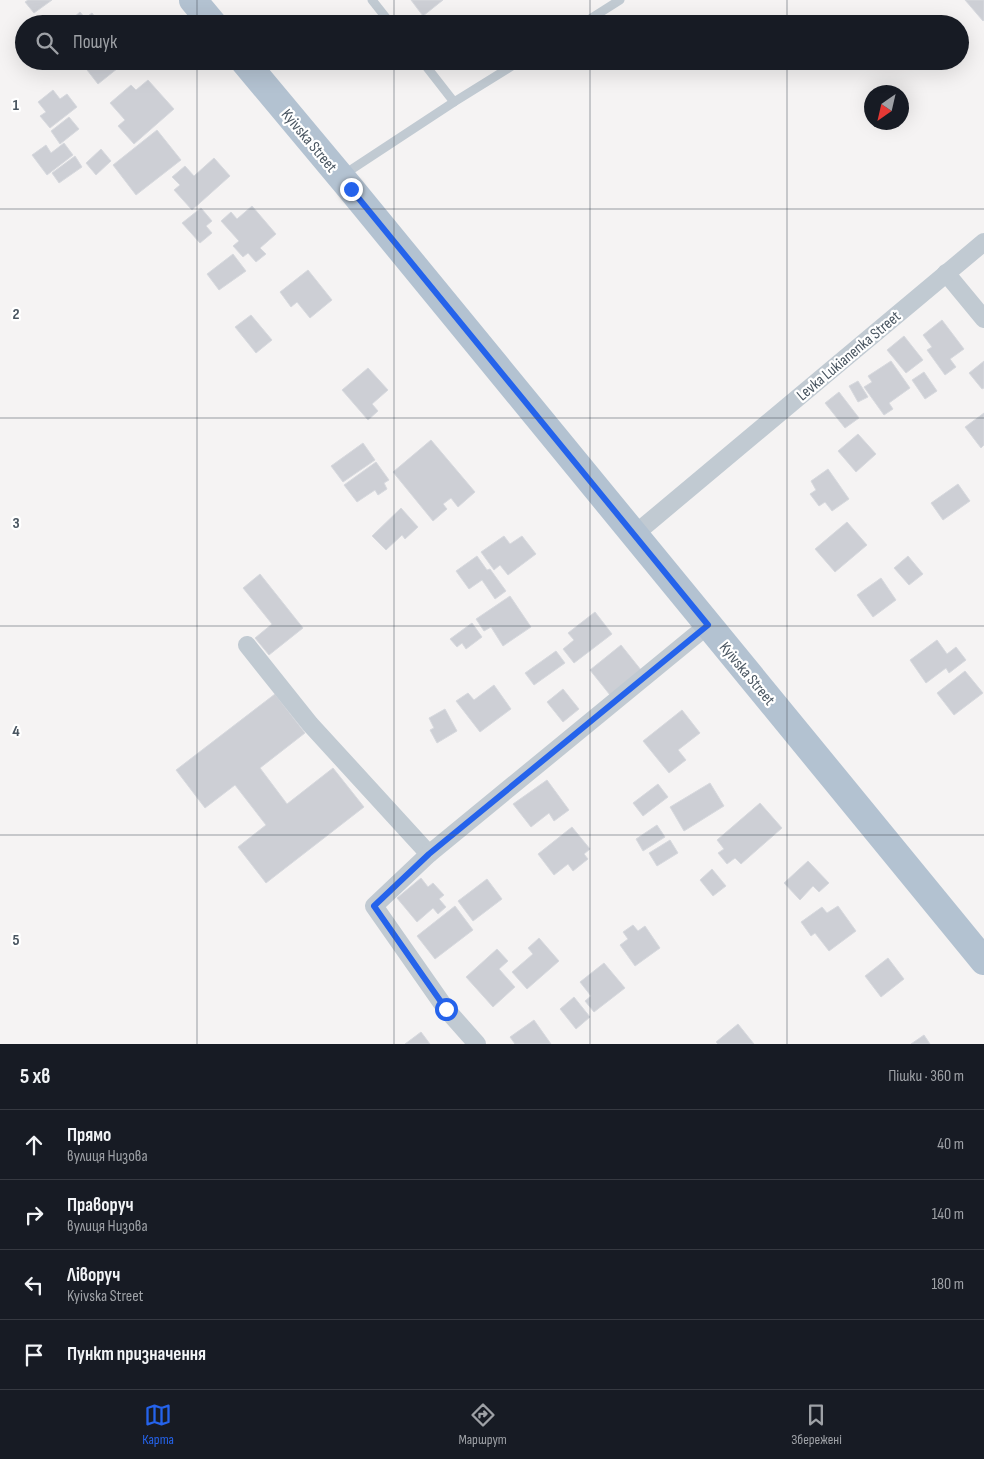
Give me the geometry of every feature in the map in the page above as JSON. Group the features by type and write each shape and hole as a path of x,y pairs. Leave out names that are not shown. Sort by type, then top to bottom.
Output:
{"main road":[{"path":"193,0 205,15"},
{"name":"Kyivska Street","path":"252,70 635,534 984,961"}],"street":[{"name":"Levka Lukianenka Street","path":"635,534 984,242"},
{"path":"946,273 984,319"},
{"path":"477,1044 446,1009 374,906 429,854 708,625"},
{"path":"247,645 310,724 429,854"}],"lane":[{"path":"372,0 384,15"},
{"path":"596,15 620,0"},
{"path":"429,70 454,102"},
{"path":"340,176 506,70"}],"building":[{"path":"28,0 52,0 34,13 25,2"},
{"path":"411,0 443,0 424,15"},
{"path":"965,0 984,0 983,21"},
{"path":"87,70 116,70 98,84"},
{"path":"148,80 174,109 134,144 118,126 125,120 110,103 131,85 136,90"},
{"path":"53,90 60,99 67,94 77,107 50,128 40,116 46,112 38,102"},
{"path":"69,117 79,129 60,144 51,131"},
{"path":"157,130 181,160 136,195 113,165"},
{"path":"64,143 73,155 47,175 32,155 46,145 51,153"},
{"path":"101,149 111,161 96,175 86,163"},
{"path":"75,156 82,167 59,183 52,173"},
{"path":"214,158 230,176 192,210 174,190 180,185 172,177 185,166 194,176"},
{"path":"252,206 276,234 260,248 266,254 256,262 248,253 243,257 233,246 239,241 221,221 231,212 237,219"},
{"path":"201,208 212,221 206,226 212,233 200,243 182,223"},
{"path":"233,254 246,271 219,290 207,274"},
{"path":"308,270 332,300 310,318 297,302 291,307 280,292"},
{"path":"251,315 272,340 256,353 235,327"},
{"path":"942,320 964,349 950,359 956,367 945,375 927,350 932,347 923,335"},
{"path":"904,336 923,360 906,373 887,350"},
{"path":"891,361 910,388 889,403 893,409 884,415 864,387 872,382 868,376"},
{"path":"984,361 984,388 982,389 969,373"},
{"path":"368,368 388,390 372,404 378,411 368,420 342,390"},
{"path":"924,372 937,391 925,399 912,380"},
{"path":"858,381 868,397 858,402 849,386"},
{"path":"839,392 859,418 845,428 825,403"},
{"path":"984,413 984,445 981,448 965,427"},
{"path":"858,434 876,454 856,472 838,451"},
{"path":"431,440 475,492 458,507 451,498 443,504 447,509 433,521 393,472"},
{"path":"363,443 375,460 343,482 331,466"},
{"path":"376,462 389,480 384,483 387,489 378,495 375,490 357,502 344,485"},
{"path":"828,469 849,499 832,511 825,502 819,506 810,494 816,490 811,481"},
{"path":"958,484 970,501 943,520 931,503"},
{"path":"401,508 418,527 405,539 402,535 386,550 372,536"},
{"path":"847,522 867,545 835,572 815,549"},
{"path":"504,536 510,544 522,536 536,554 508,575 500,565 494,570 481,552"},
{"path":"477,556 487,570 490,569 506,591 495,599 482,580 469,589 456,571"},
{"path":"908,556 923,574 909,585 894,568"},
{"path":"260,574 303,628 269,655 255,638 272,624 243,588"},
{"path":"881,578 896,600 873,617 857,595"},
{"path":"510,596 531,627 503,646 491,627 484,631 476,619"},
{"path":"595,612 612,634 574,663 563,649 574,640 568,633"},
{"path":"472,623 482,637 466,649 462,643 457,647 450,639"},
{"path":"937,640 947,654 956,647 966,660 949,673 946,668 926,683 910,660"},
{"path":"621,645 641,670 610,695 590,670"},
{"path":"556,651 565,663 534,685 525,673"},
{"path":"965,671 983,693 954,715 937,693"},
{"path":"494,685 511,709 480,732 456,701 468,693 474,700"},
{"path":"563,689 579,709 563,722 547,702"},
{"path":"275,694 305,733 260,768 287,804 333,768 364,807 266,883 238,847 266,825 235,785 205,808 176,770"},
{"path":"445,709 457,731 437,743 430,730 434,728 429,718"},
{"path":"682,710 700,733 678,750 686,760 669,773 643,741"},
{"path":"547,780 569,810 554,821 549,813 531,827 513,804"},
{"path":"710,783 724,806 684,831 670,807"},
{"path":"658,784 668,797 643,816 633,803"},
{"path":"760,803 782,828 741,864 735,858 727,864 718,853 724,849 717,840"},
{"path":"657,825 665,837 643,851 636,839"},
{"path":"572,827 590,849 584,854 588,859 573,871 568,864 554,875 538,854"},
{"path":"670,840 678,853 657,866 649,853"},
{"path":"808,861 829,883 819,892 813,886 800,900 784,883"},
{"path":"712,869 726,886 713,896 700,880"},
{"path":"421,878 428,887 433,883 444,895 439,899 446,907 438,914 433,908 417,922 397,898"},
{"path":"487,879 502,899 473,921 458,901"},
{"path":"455,906 473,930 435,959 417,936"},
{"path":"838,906 856,931 829,951 815,933 811,936 801,922 822,907 827,913"},
{"path":"633,925 638,931 645,926 660,948 635,966 620,945 628,939 623,932"},
{"path":"539,938 559,961 527,989 512,972 533,954 528,948"},
{"path":"497,949 508,961 499,969 515,987 493,1007 466,977"},
{"path":"888,958 904,979 881,997 865,976"},
{"path":"604,963 625,988 594,1012 585,1001 591,996 580,982"},
{"path":"574,997 590,1017 576,1029 560,1009"},
{"path":"534,1020 551,1044 515,1044 510,1037"},
{"path":"738,1024 754,1044 718,1044 716,1042"},
{"path":"421,1032 430,1044 405,1044"},
{"path":"924,1035 930,1044 911,1044"}],"route":[{"path":"351,189 708,625 622,698 429,854 374,906 446,1009"}]}
